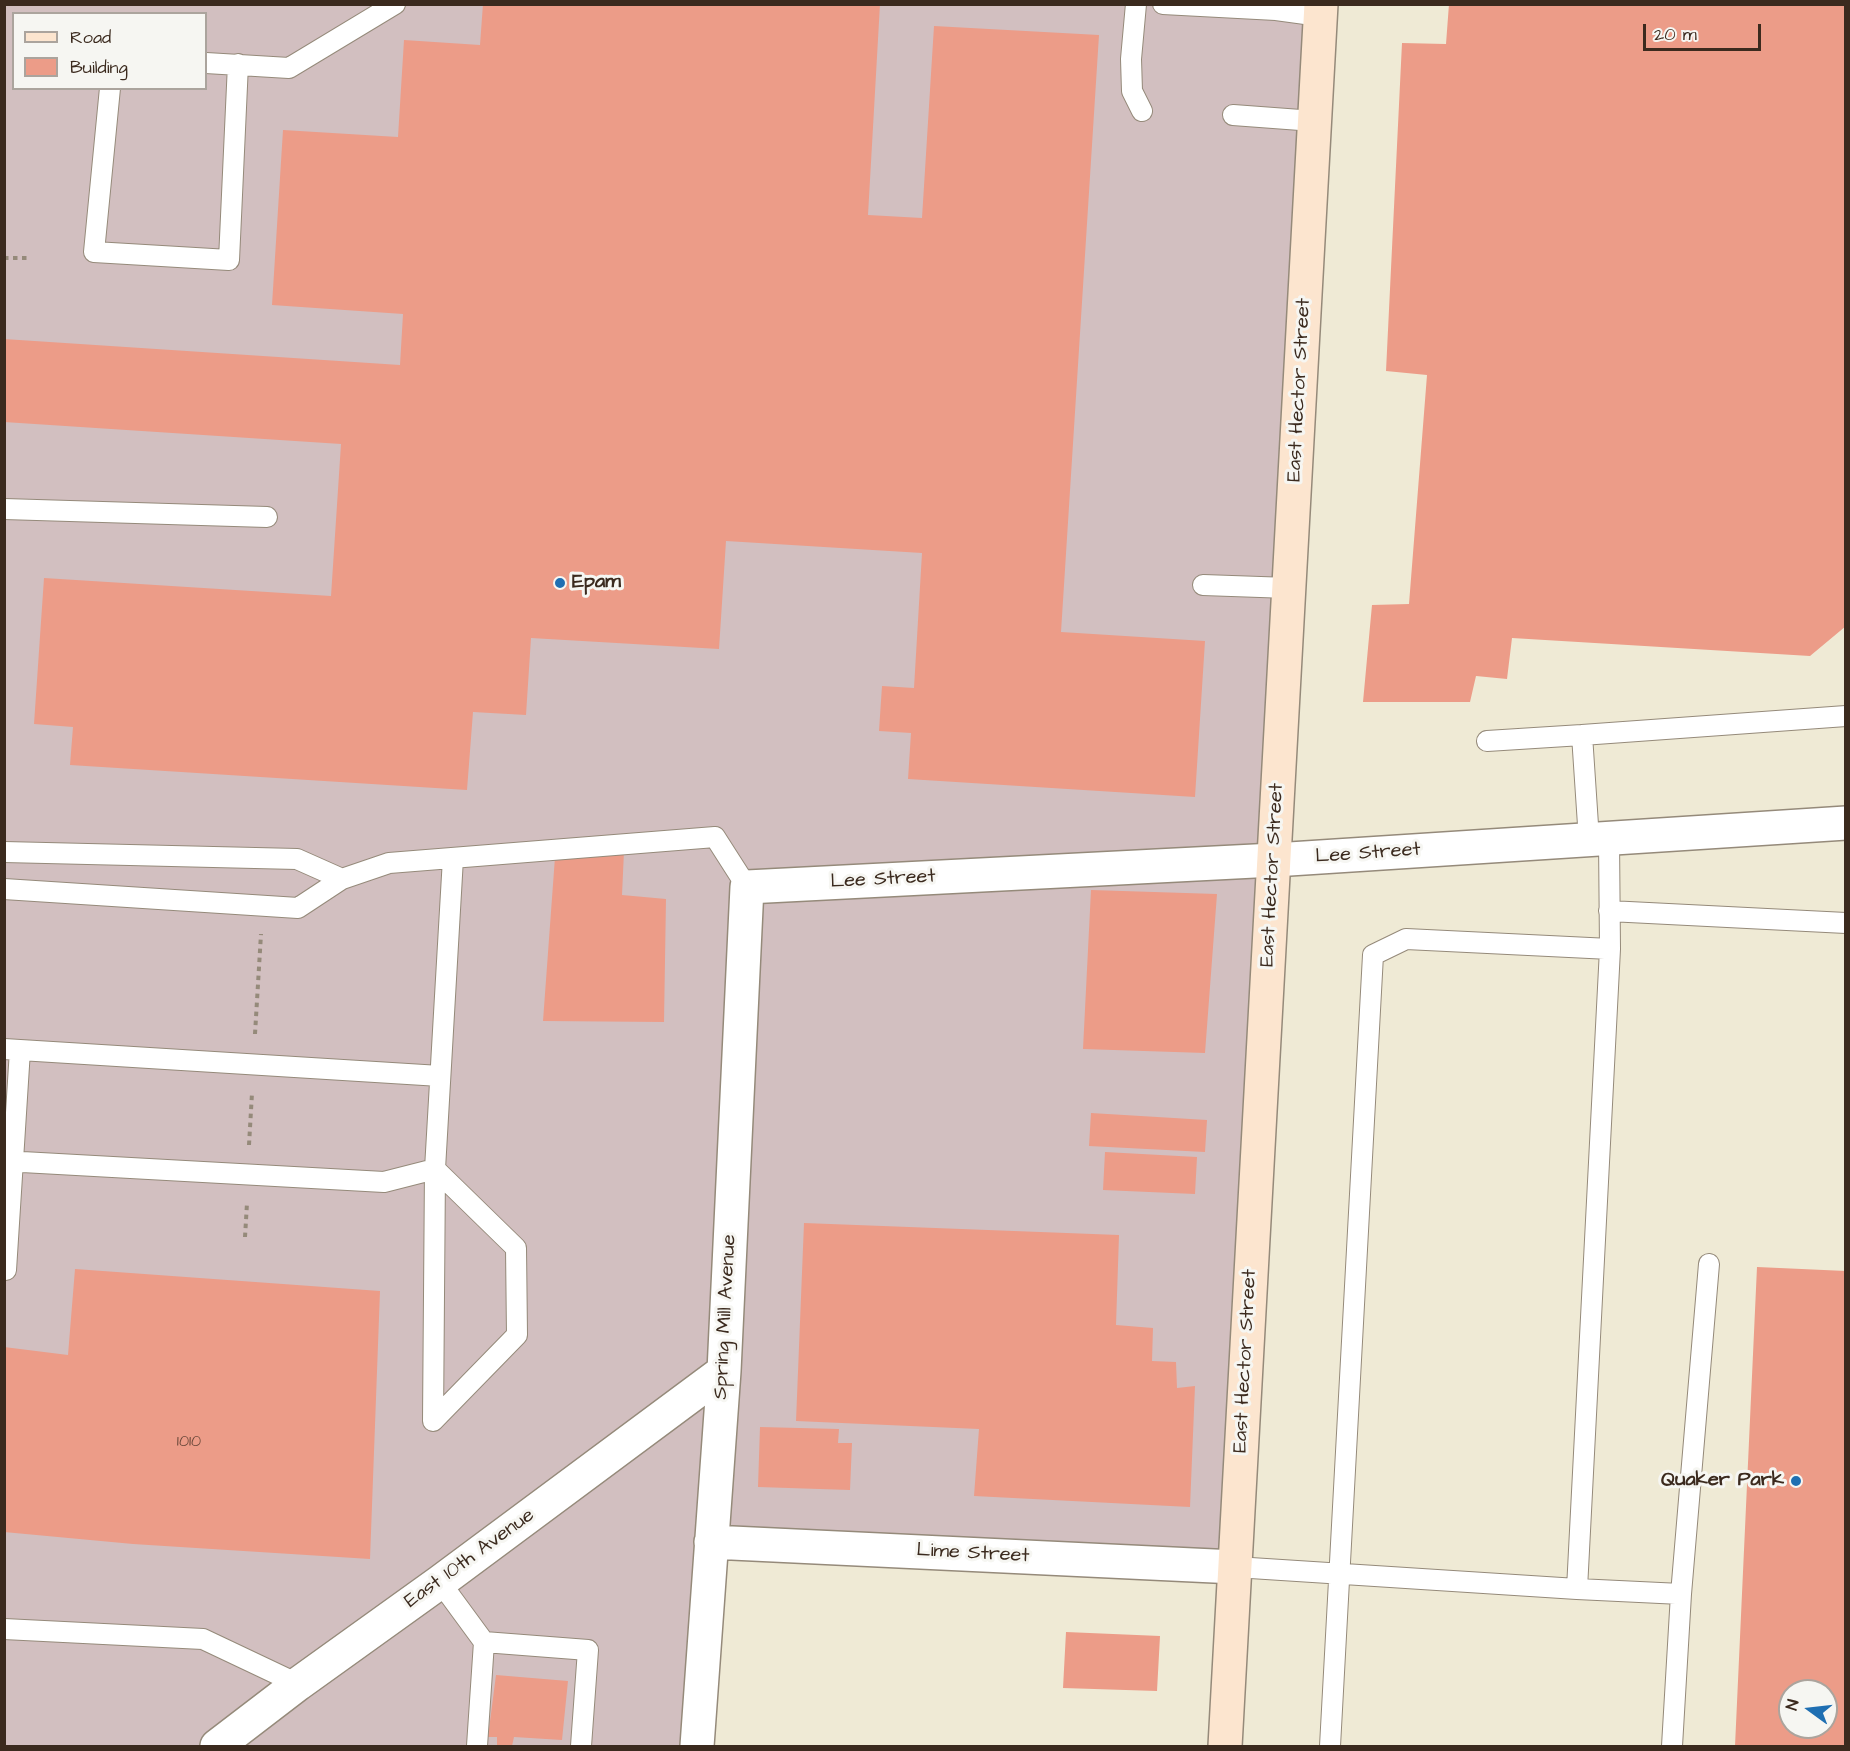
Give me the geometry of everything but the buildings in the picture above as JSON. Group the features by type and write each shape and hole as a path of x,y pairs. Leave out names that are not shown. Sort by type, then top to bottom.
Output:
{"main road":[{"name":"East Hector Street","path":"1226,1746 1320,10"}],"street":[{"name":"Lee Street","path":"747,887 1274,860 1845,823"},
{"name":"Spring Mill Avenue","path":"697,1746 724,1371 747,887"},
{"name":"East 10th Avenue","path":"217,1746 724,1371"},
{"name":"Lime Street","path":"711,1542 1235,1567"}],"lane":[{"path":"207,63 289,68 395,4"},
{"path":"1136,4 1131,59 1132,91 1143,111"},
{"path":"1163,4 1320,10"},
{"path":"110,90 94,252 229,260 238,64"},
{"path":"1233,115 1314,121"},
{"path":"4,509 267,517"},
{"path":"1203,585 1289,588"},
{"path":"1487,741 1845,716"},
{"path":"1576,1589 1610,949 1610,911 1582,735"},
{"path":"4,889 298,908 342,879 389,862 716,837 747,887"},
{"path":"4,852 297,859 342,879"},
{"path":"435,1169 516,1248 517,1335 433,1421 435,1169 453,858"},
{"path":"1610,911 1845,923"},
{"path":"1330,1746 1373,955 1406,939 1610,949"},
{"path":"4,1270 6,1270 12,1049 440,1076"},
{"path":"9,1161 384,1182 435,1169"},
{"path":"1672,1746 1681,1594 1709,1264"},
{"path":"1235,1567 1681,1594"},
{"path":"440,1582 484,1642 477,1746"},
{"path":"4,1629 203,1639 298,1684"},
{"path":"484,1642 588,1650 580,1746"}],"path":[{"path":"4,258 29,258"},
{"path":"255,1035 262,906"},
{"path":"249,1146 252,1092"},
{"path":"245,1237 247,1200"}],"shaded area":[{"path":"5,5 1321,5 1235,1567 711,1542 698,1746 5,1746"}],"place":[{"name":"Epam","path":"560,583"},
{"name":"Quaker Park","path":"1796,1481"}]}
